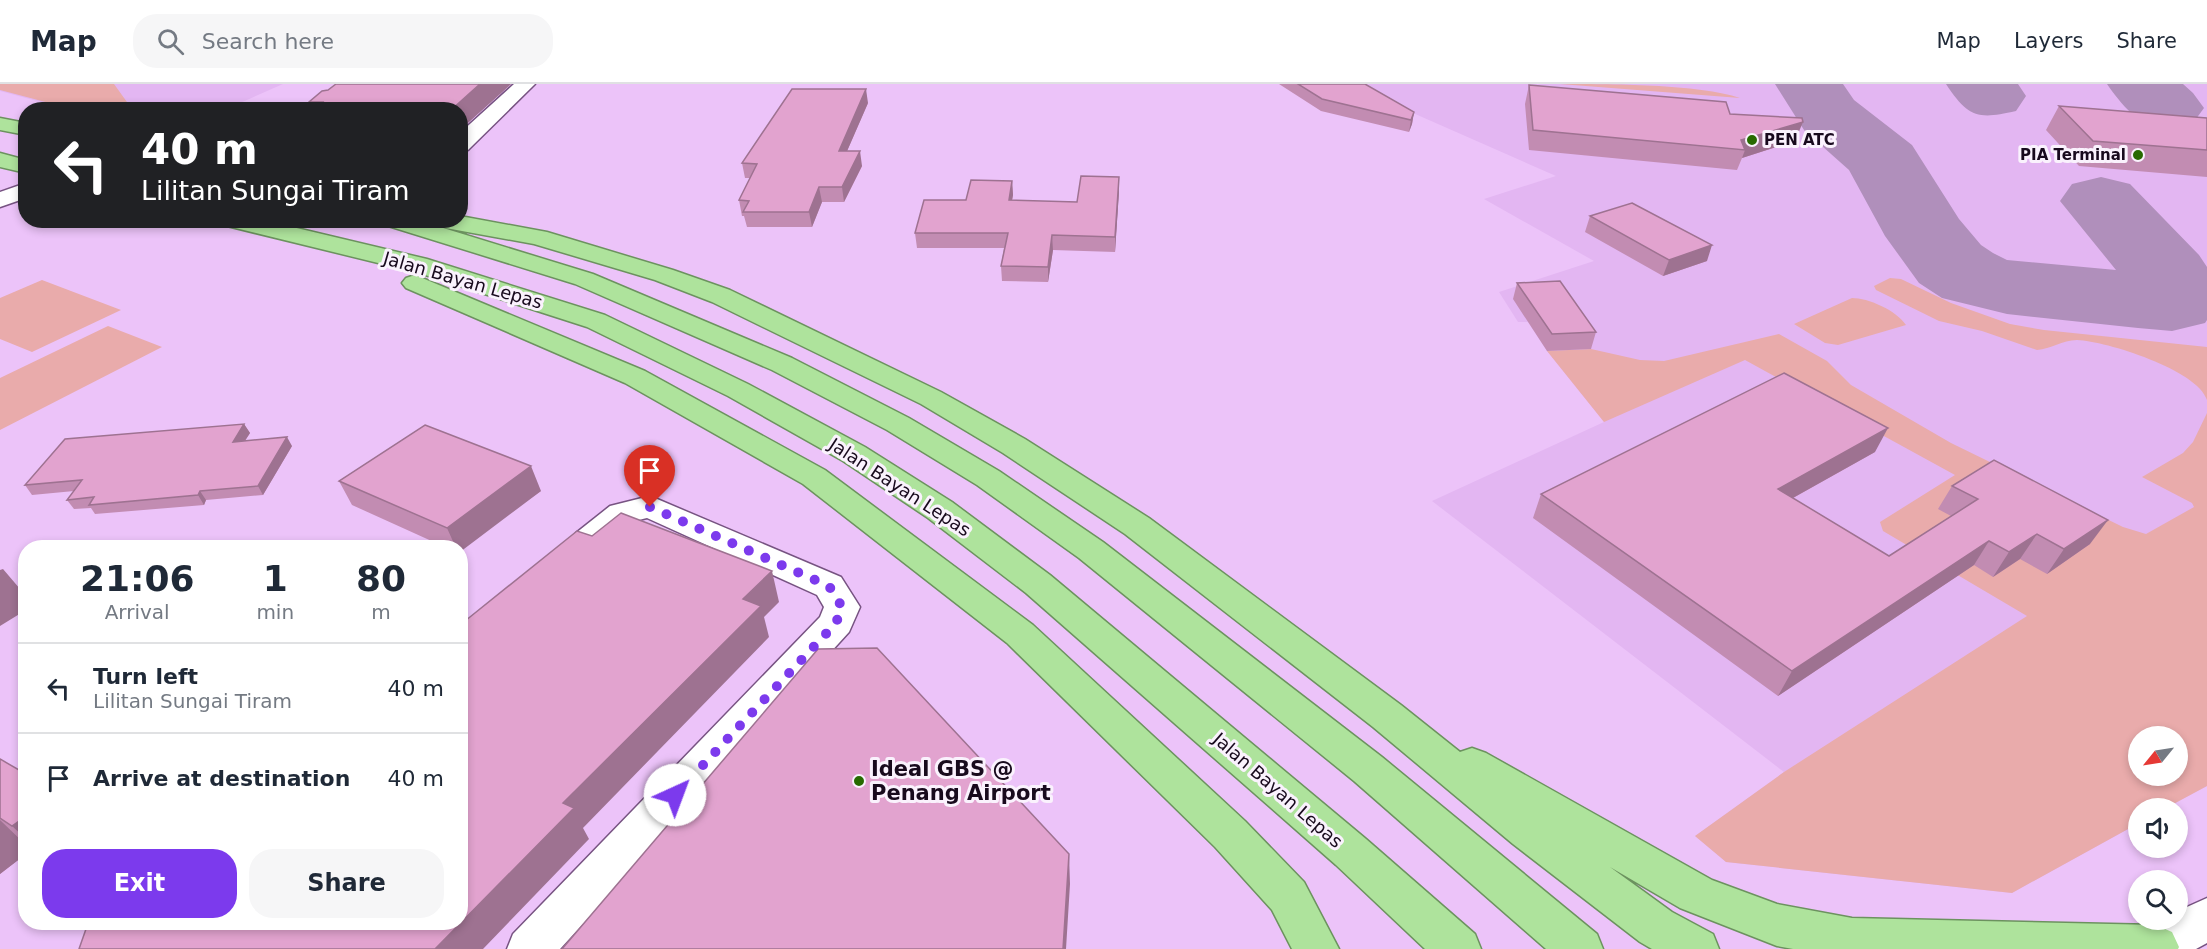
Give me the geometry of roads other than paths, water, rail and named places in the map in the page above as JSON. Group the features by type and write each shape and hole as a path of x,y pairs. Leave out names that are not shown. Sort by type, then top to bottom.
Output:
{"highway":[{"path":"0,124 18,127"},
{"path":"0,160 18,165"},
{"path":"468,225 538,237 664,275 711,292 803,334 931,398 1014,446 1137,526 1388,716 1528,831 1656,927 1696,949"},
{"name":"Jalan Bayan Lepas","path":"264,228 427,267 596,321 738,390 854,454 940,510 1038,584 1351,852 1458,949"},
{"name":"Jalan Bayan Lepas","path":"419,228 584,279 782,364 898,424 988,478 1091,550 1368,769 1580,949"},
{"path":"318,241 635,377 814,477 1020,634 1230,834 1288,896 1316,949"},
{"path":"1388,716 1696,894 1777,925 1852,939 2155,948"}],"street":[{"path":"468,137 525,84"},
{"path":"0,200 18,193"},
{"path":"530,949 836,623 842,607 829,586 650,507 622,514 559,565"},
{"path":"2155,948 2207,920"}],"place":[{"name":"PEN ATC","path":"1752,140"},
{"name":"PIA Terminal","path":"2138,155"},
{"name":"Ideal GBS @ Penang Airport","path":"859,781"}]}
